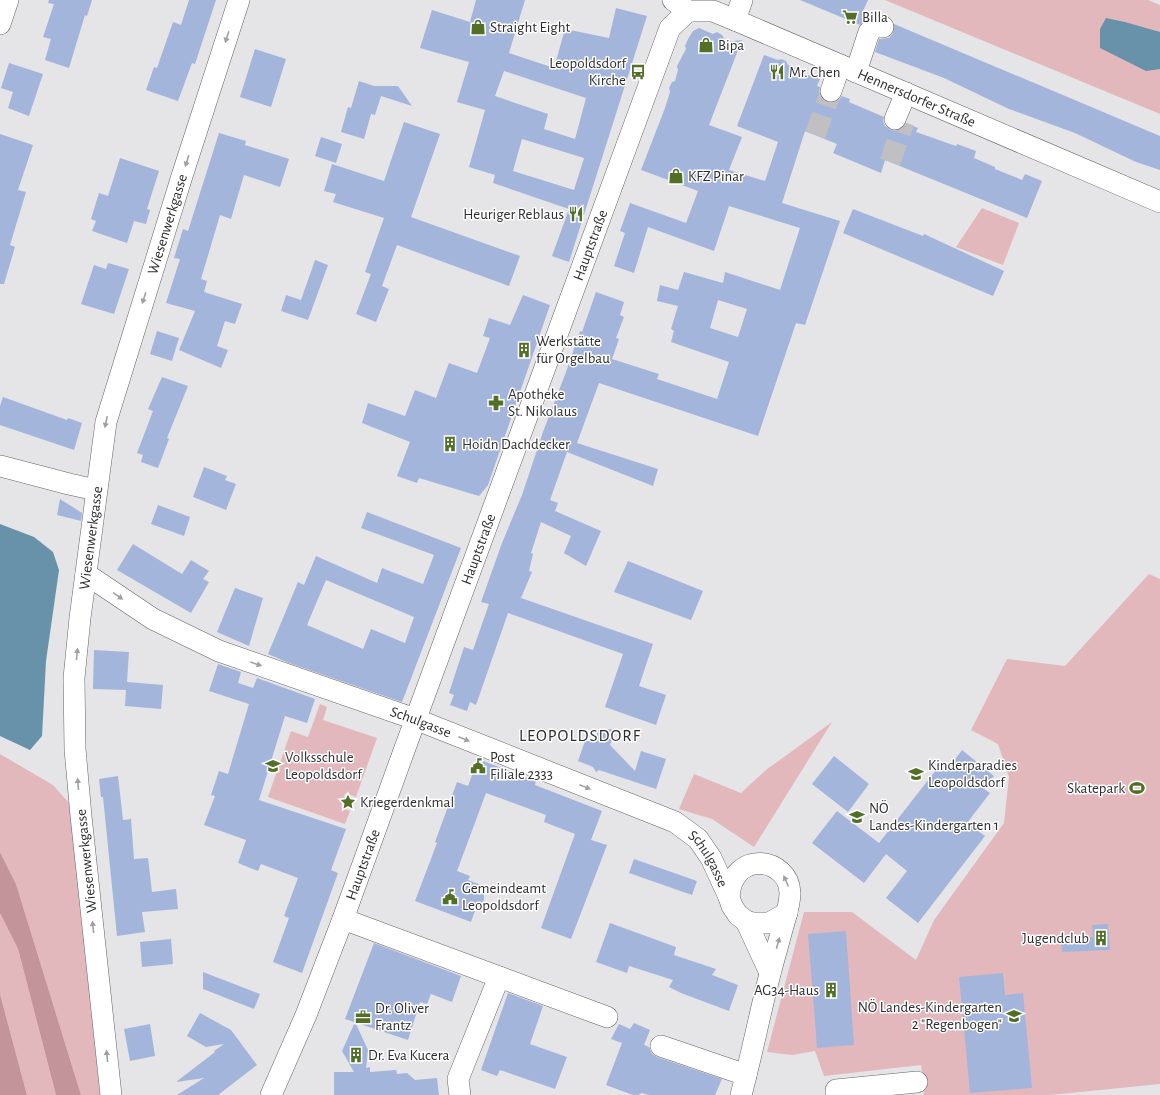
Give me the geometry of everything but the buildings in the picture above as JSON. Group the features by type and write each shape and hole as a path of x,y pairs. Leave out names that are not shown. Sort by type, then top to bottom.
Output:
{"street":[{"path":"0,24 8,0"},
{"name":"Wiesenwerkgasse","path":"111,1095 75,748 74,678 80,618 106,422 182,176 239,0"},
{"path":"735,20 742,0"},
{"name":"Hennersdorfer Straße","path":"681,5 713,12 735,20 1160,202"},
{"name":"Hauptstraße","path":"272,1094 306,1015 343,919 670,28 681,5"},
{"path":"831,91 848,68 870,32 875,28 883,27"},
{"path":"900,121 910,95"},
{"path":"0,466 96,490"},
{"name":"Schulgasse","path":"86,574 153,619 219,651 415,720 675,822 698,839 711,858 732,906 738,915 746,921 770,972"},
{"name":"Schulgasse","path":"729,897 730,886 734,877 741,869 750,864 760,863 778,869 784,876 790,893 741,1095"},
{"path":"746,921 753,923 769,922 786,913"},
{"path":"343,919 607,1017"},
{"path":"460,1095 458,1079 499,977"},
{"path":"661,1046 746,1075"},
{"path":"836,1095 836,1090 917,1082"}],"shaded area":[{"path":"885,0 1148,0 1160,5 1160,114"},
{"path":"982,208 1019,223 1003,265 956,247"},
{"path":"1149,574 1160,579 1160,1084 1050,1095 924,1095 921,1065 824,1076 815,1051 792,1055 767,1052 804,912 852,912 916,960 934,920 1004,823 1009,777 998,744 971,730 1007,659 1065,666"},
{"path":"320,704 327,707 323,720 377,738 356,797 345,793 341,807 350,811 345,824 268,797 291,731 308,737"},
{"path":"832,722 754,847 712,819 679,809 694,774 741,793 766,770"},
{"path":"0,754 53,785 69,803 74,815 100,1095 81,1095 16,884 0,852"},
{"path":"0,852 16,884 81,1095 56,1095 18,949 0,913"},
{"path":"0,913 18,949 56,1095 27,1095 0,994"},
{"path":"0,994 27,1095 0,1095"}],"water":[{"path":"1106,18 1160,32 1160,69 1146,71 1100,48 1100,29"},
{"path":"0,524 34,537 53,552 59,570 46,661 42,736 30,750 0,736"}],"tunnel":[{"path":"815,135 831,91"},
{"path":"890,162 904,122"}],"place":[{"name":"Billa","path":"850,17"},
{"name":"Straight Eight","path":"478,27"},
{"name":"Bipa","path":"706,45"},
{"name":"Leopoldsdorf Kirche","path":"638,72"},
{"name":"Mr. Chen","path":"777,72"},
{"name":"KFZ Pinar","path":"676,176"},
{"name":"Heuriger Reblaus","path":"576,214"},
{"name":"Werkstätte für Orgelbau","path":"524,350"},
{"name":"Apotheke St. Nikolaus","path":"496,403"},
{"name":"Hoidn Dachdecker","path":"450,444"},
{"name":"Volksschule Leopoldsdorf","path":"273,766"},
{"name":"Post Filiale 2333","path":"478,766"},
{"name":"Kinderparadies Leopoldsdorf","path":"916,774"},
{"name":"Skatepark","path":"1137,788"},
{"name":"Kriegerdenkmal","path":"348,802"},
{"name":"NÖ Landes-Kindergarten 1","path":"857,817"},
{"name":"Gemeindeamt Leopoldsdorf","path":"450,897"},
{"name":"Jugendclub","path":"1101,938"},
{"name":"AG34-Haus","path":"831,990"},
{"name":"NÖ Landes-Kindergarten 2 \"Regenbogen\"","path":"1014,1016"},
{"name":"Dr. Oliver Frantz","path":"363,1017"},
{"name":"Dr. Eva Kucera","path":"356,1055"}],"district":[{"name":"LEOPOLDSDORF","path":"580,735"}]}
